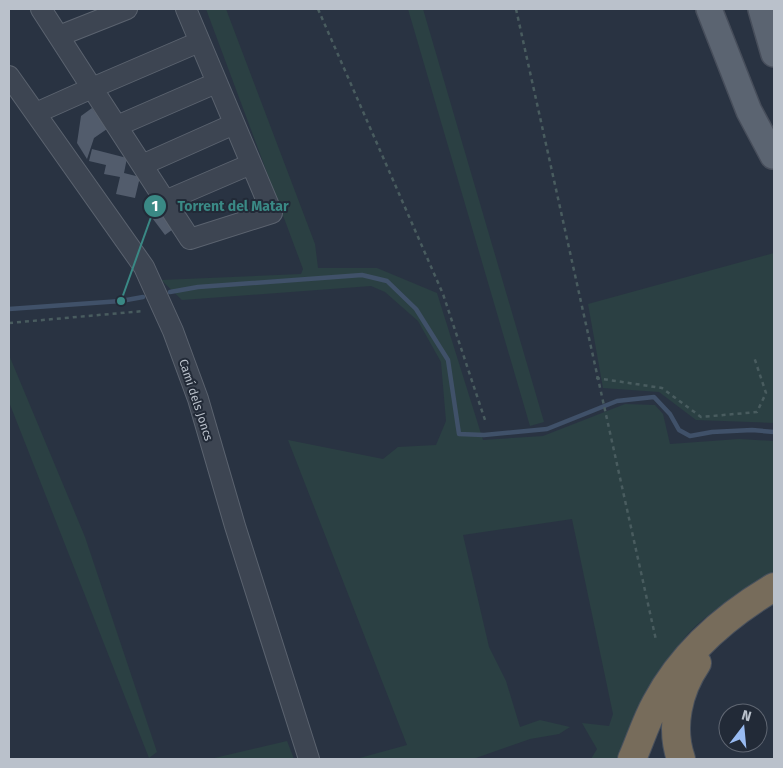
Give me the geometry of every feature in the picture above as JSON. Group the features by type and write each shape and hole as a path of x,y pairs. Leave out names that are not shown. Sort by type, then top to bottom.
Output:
{"highway":[{"path":"632,759 655,705 680,664 700,641 726,620 774,587"},
{"path":"681,759 676,732 678,708 686,683 693,670 702,657 729,633 774,605"}],"main road":[{"path":"710,9 749,111 773,158"},
{"path":"728,9 773,158"},
{"path":"761,9 774,54"}],"street":[{"path":"41,9 190,239 272,213 198,42 186,9"},
{"path":"59,36 127,9"},
{"path":"773,9 774,14"},
{"path":"36,113 198,42"},
{"name":"Camí dels Joncs","path":"9,76 144,267 163,310 198,398 235,526 309,759"},
{"path":"117,126 216,83"},
{"path":"142,165 234,124"},
{"path":"165,200 251,164"}],"path":[{"path":"318,9 443,294 486,423"},
{"path":"516,9 596,378 606,414 656,640"},
{"path":"9,323 163,310"},
{"path":"596,378 662,388 701,417 757,412 766,392 754,357"}],"green space":[{"path":"206,9 226,9 315,244 318,268 377,268 437,293 483,440 543,436 625,404 655,405 663,414 670,444 739,439 774,441 774,572 717,609 687,635 657,679 617,759 591,759 597,749 582,723 609,726 613,714 572,519 463,535 489,647 506,681 520,727 540,720 570,727 559,734 530,739 473,759 356,759 407,745 288,440 383,459 398,447 436,445 446,421 441,362 418,321 385,292 371,286 182,300 161,280 301,274 303,269"},
{"path":"408,9 423,9 544,422 530,426"},
{"path":"774,253 774,423 696,420 659,392 603,388 588,304"},
{"path":"9,355 85,537 157,752 149,758 9,402"},
{"path":"287,741 294,759 210,759"}],"building":[{"path":"92,108 107,129 94,138 87,159 77,143 81,116"},
{"path":"92,149 127,158 124,173 140,177 135,198 116,194 120,177 104,174 106,165 89,161"},
{"path":"161,207 176,227 165,235 150,215"}],"waterway":[{"path":"170,292 198,287 362,275 387,281 416,309 448,360 459,434 484,435 547,429 617,401 654,397 670,414 679,430 690,436 712,432 752,430 774,432"},
{"path":"9,309 121,301 143,297"}],"place":[{"name":"Torrent del Matar","path":"121,301"}]}
